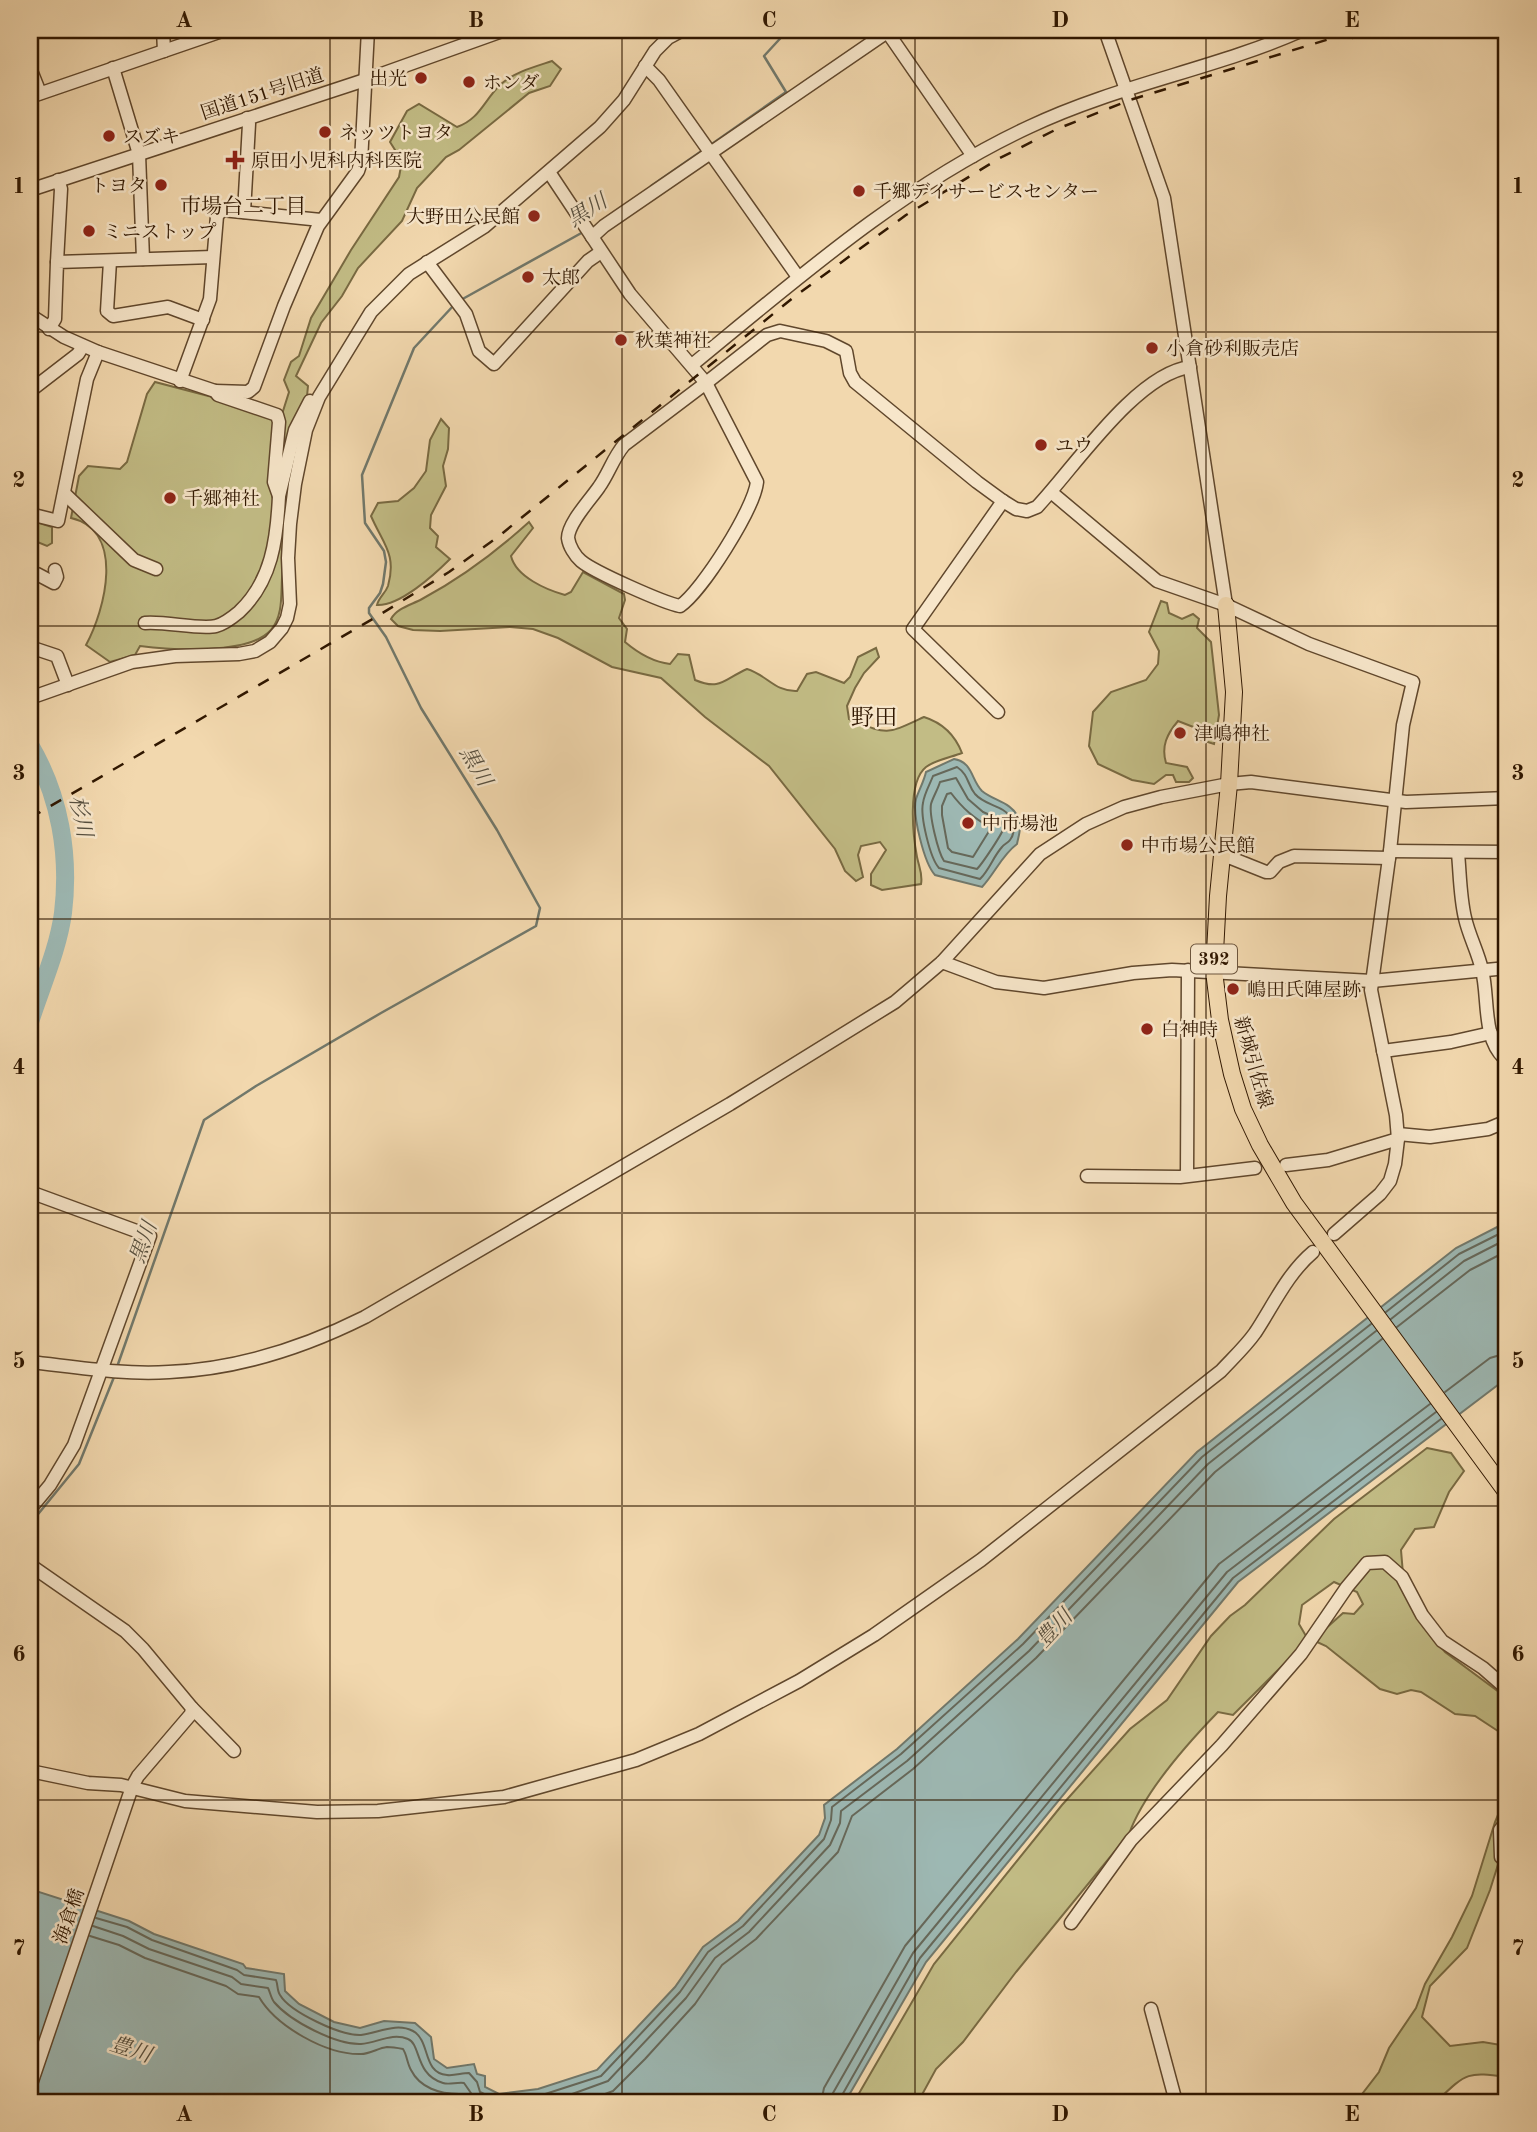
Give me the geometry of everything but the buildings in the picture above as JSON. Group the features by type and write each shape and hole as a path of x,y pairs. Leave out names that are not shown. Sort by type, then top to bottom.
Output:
{"main road":[{"name":"新城引佐線","path":"1226,605 1234,692 1214,971 1220,1020 1243,1109 1260,1145 1294,1203 1507,1493"}],"street":[{"path":"163,30 164,51"},
{"path":"30,68 35,95 225,30"},
{"path":"30,315 49,329 83,346 180,381 215,391 248,392 254,387 284,306 321,220 358,171 361,162 368,30"},
{"name":"国道151号旧道","path":"30,190 365,80 505,30"},
{"path":"30,698 145,660 239,654 255,651 270,642 282,628 290,604 288,558 301,447 318,397 371,312 401,281 478,232 600,127 624,100 645,66 668,38 682,30"},
{"path":"589,232 604,226 708,150 888,30 974,156"},
{"path":"1105,30 1164,198 1226,605"},
{"path":"692,365 798,277 904,198 974,156 1029,127 1126,89 1253,51 1303,30"},
{"path":"645,66 659,80 798,277"},
{"path":"113,68 139,154 144,259"},
{"path":"244,212 249,124 247,118"},
{"path":"549,173 630,294 706,383 757,482 746,514 688,601 680,606 582,562 572,550 568,537 571,527 624,445 706,383 767,335 780,331 838,345 846,352 850,373 855,382 977,482 1016,509 1027,511 1037,507 1129,403 1155,382 1190,367"},
{"path":"49,329 55,319 61,189 58,180"},
{"path":"180,381 210,299 217,216 222,210 321,220"},
{"path":"427,262 458,303 471,326 478,351 494,363 588,261 601,252"},
{"path":"57,262 213,257"},
{"path":"110,261 107,311 113,316 168,307 203,320"},
{"path":"30,391 78,354 83,346"},
{"path":"30,514 58,521 87,379 98,352"},
{"path":"215,391 218,395 277,415 279,422 274,482 279,496"},
{"path":"145,623 216,626 233,617 251,601 269,569 278,536 279,496 295,430 311,399 318,397"},
{"path":"1051,492 1157,581 1226,605 1299,639 1413,682 1403,725 1390,855 1372,981 1373,1009 1396,1115 1398,1137 1394,1171 1380,1194 1334,1234"},
{"path":"65,494 134,559 156,569"},
{"path":"998,712 913,629 1003,501"},
{"path":"30,576 37,574 54,583 57,577 55,570"},
{"path":"30,647 57,656 68,685"},
{"path":"30,1362 169,1373 212,1368 254,1360 327,1336 365,1317 820,1050 895,1002 942,961 1040,854 1086,824 1124,807 1229,783 1251,782 1394,801 1507,798"},
{"path":"1222,857 1270,872 1279,862 1294,856 1507,852"},
{"path":"1458,853 1464,915 1483,972 1488,1002 1488,1024 1504,1058"},
{"path":"942,961 996,982 1044,988 1133,973 1214,971 1372,981 1507,968"},
{"path":"1187,1175 1188,971"},
{"path":"1383,1051 1451,1042 1491,1033"},
{"path":"1286,1165 1328,1160 1398,1137 1430,1138 1488,1129 1507,1121"},
{"path":"1087,1176 1127,1178 1255,1168"},
{"path":"30,1192 150,1236 105,1370 74,1445 50,1485 30,1509"},
{"path":"30,1771 185,1801 317,1812 377,1811 504,1797 636,1760 699,1734 799,1681 874,1635 981,1560 1221,1371 1253,1336 1290,1276 1313,1252"},
{"path":"1071,1923 1130,1840 1222,1745 1301,1654 1367,1563 1385,1562 1402,1577 1422,1615 1442,1641 1483,1668 1507,1689"},
{"path":"30,1565 125,1631 233,1751"},
{"path":"130,1792 191,1714 192,1708"},
{"name":"海倉橋","path":"30,2087 130,1792"},
{"path":"1507,1821 1500,1830 1501,1857 1507,1861"},
{"path":"1151,2009 1176,2102"}],"shaded area":[{"path":"552,61 561,69 550,86 529,93 459,150 446,157 417,188 402,221 358,268 342,296 321,323 296,376 308,386 288,510 281,605 271,630 246,644 228,647 170,649 140,646 135,655 110,662 86,645 99,612 106,573 105,555 99,538 88,526 71,518 79,476 88,466 120,469 127,462 147,394 155,382 216,398 272,417 283,411 289,392 284,380 291,362 299,356 311,318 399,177 402,161 390,142 407,111 419,104 457,127 477,114 506,80"},
{"path":"441,419 449,428 448,449 443,466 446,486 431,515 430,528 438,536 436,547 450,559 406,595 377,605 388,586 391,566 387,549 371,516 378,503 398,501 414,488 426,471 430,440"},
{"path":"30,520 52,527 52,543 47,546 30,539"},
{"path":"529,522 533,528 511,556 519,570 541,586 565,595 571,592 583,572 624,594 625,600 619,618 627,629 625,642 646,656 664,663 670,664 678,654 689,655 695,680 717,684 747,669 789,691 797,691 807,674 816,672 844,683 850,677 858,657 876,648 879,657 864,673 847,706 849,719 887,731 924,717 947,730 962,753 926,767 916,784 913,823 921,884 882,890 871,885 871,874 886,850 880,842 861,846 858,855 863,877 856,881 845,871 835,849 769,766 705,717 661,678 612,667 558,638 533,629 510,627 413,630 398,626 391,619 401,609 465,573"},
{"path":"1161,601 1167,603 1169,613 1182,619 1193,614 1199,619 1197,628 1211,642 1219,715 1214,744 1198,739 1196,728 1178,721 1165,746 1166,763 1187,767 1193,778 1189,782 1176,782 1173,775 1166,775 1154,784 1132,780 1098,764 1089,746 1093,712 1111,692 1146,680 1158,664 1159,651 1149,632"},
{"path":"1427,1448 1451,1453 1464,1471 1449,1492 1434,1527 1415,1529 1401,1550 1404,1586 1419,1620 1445,1652 1507,1698 1507,1737 1475,1716 1455,1714 1421,1692 1411,1690 1397,1694 1380,1689 1326,1646 1317,1642 1323,1631 1343,1613 1354,1614 1363,1604 1357,1592 1334,1582 1302,1605 1299,1624 1306,1636 1300,1648 1233,1715 1218,1712 1180,1754 1145,1802 1129,1834 1016,1972 963,2042 936,2069 918,2102 854,2102 934,1964 1062,1805 1130,1729 1167,1700 1211,1636 1230,1616 1245,1605 1334,1519"},
{"path":"1507,1793 1507,1836 1490,1890 1467,1948 1430,1986 1422,2017 1450,2046 1483,2042 1507,2046 1507,2077 1469,2076 1438,2100 1356,2102 1379,2072 1389,2048 1416,2008 1425,1984 1452,1937 1472,1896"}],"water":[{"name":"中市場池","path":"954,759 965,764 978,787 1011,808 1019,821 1017,844 982,887 935,875 920,838 915,806 926,772"},
{"name":"豊川","path":"1507,1222 1507,1378 1238,1582 926,1962 845,2102 30,2102 30,1889 129,1921 154,1934 243,1964 246,1968 284,1974 285,1991 299,2004 334,2022 360,2028 384,2021 415,2023 431,2037 434,2059 447,2068 474,2064 477,2074 485,2076 485,2087 499,2094 538,2089 597,2070 675,1987 703,1947 738,1921 819,1835 825,1818 824,1805 897,1749 1018,1639 1197,1452 1456,1248"}],"waterway":[{"name":"黒川","path":"709,146 786,92 764,56 788,30"},
{"name":"黒川","path":"651,186 703,150"},
{"name":"黒川","path":"459,301 585,231"},
{"name":"黒川","path":"117,1367 204,1120 256,1086 536,926 540,908 497,830 421,708 386,637 369,613 369,608 380,593 386,562 384,551 365,523 362,475 414,348 454,305"},
{"name":"杉川","path":"30,745 49,785 55,805 64,848 65,869 61,927 30,1022"},
{"name":"黒川","path":"30,1524 79,1464 114,1377"}],"railway":[{"path":"30,818 449,572 499,536 794,297 906,215 1000,158 1057,129 1130,100 1359,30"},
{"path":"1352,38 1378,30"}],"place":[{"name":"出光","path":"421,78"},
{"name":"ホンダ","path":"469,82"},
{"name":"ネッツトヨタ","path":"325,132"},
{"name":"スズキ","path":"109,136"},
{"name":"原田小児科内科医院","path":"235,160"},
{"name":"トヨタ","path":"161,185"},
{"name":"千郷デイサービスセンター","path":"859,191"},
{"name":"大野田公民館","path":"534,216"},
{"name":"ミニストップ","path":"89,231"},
{"name":"太郎","path":"528,277"},
{"name":"秋葉神社","path":"621,340"},
{"name":"小倉砂利販売店","path":"1152,348"},
{"name":"ユウ","path":"1041,445"},
{"name":"千郷神社","path":"170,498"},
{"name":"津嶋神社","path":"1180,733"},
{"name":"中市場池","path":"968,823"},
{"name":"中市場公民館","path":"1127,845"},
{"name":"嶋田氏陣屋跡","path":"1233,989"},
{"name":"白神時","path":"1147,1029"}],"district":[{"name":"市場台二丁目","path":"243,206"},
{"name":"野田","path":"874,717"}]}
